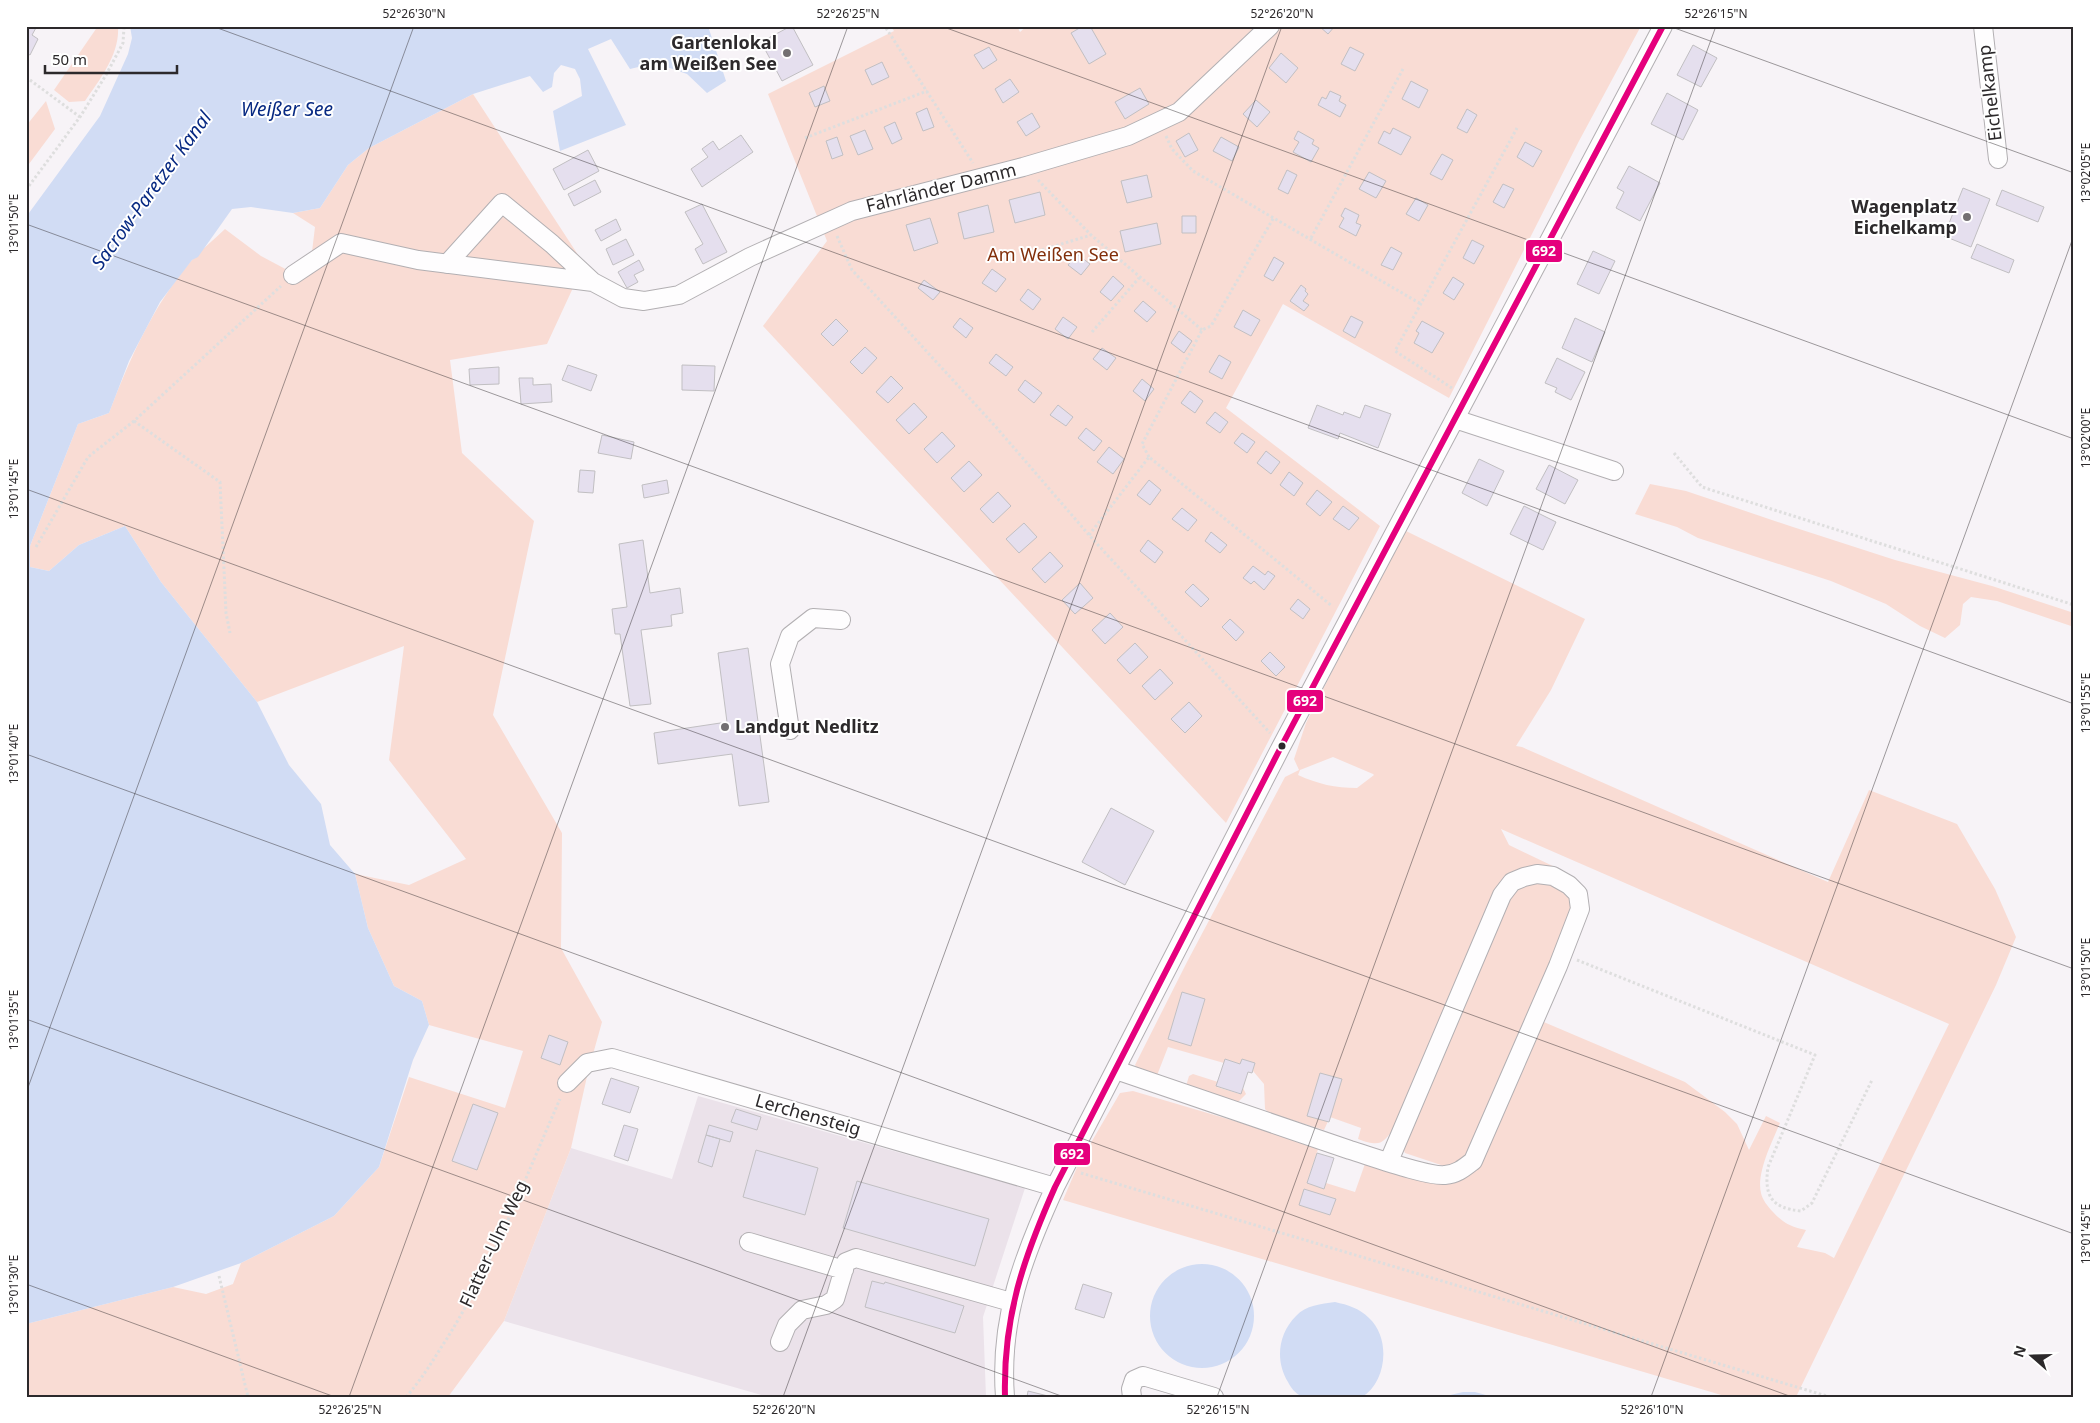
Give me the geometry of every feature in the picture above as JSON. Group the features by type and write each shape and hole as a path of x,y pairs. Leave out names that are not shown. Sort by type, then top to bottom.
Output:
{"street":[{"name":"Fahrländer Damm","path":"447,264 502,203 594,282 623,298 644,301 679,295 750,257 828,220 852,211 981,176 1023,167 1128,136 1160,122 1179,112 1270,26"},
{"path":"1005,1397 1003,1374 1005,1337 1011,1302 1020,1269 1033,1236 1064,1168 1285,741 1662,26"},
{"name":"Eichelkamp","path":"1982,26 1998,159"},
{"name":"Fahrländer Damm","path":"293,276 341,242 418,260 594,282"},
{"path":"1455,419 1614,471"},
{"path":"790,730 780,664 790,636 813,618 841,620"},
{"path":"1116,1070 1388,1161 1444,1176 1458,1172 1473,1161 1563,954 1580,909 1578,894 1569,885 1553,876 1537,874 1524,876 1512,882 1502,895 1388,1161"},
{"name":"Lerchensteig","path":"567,1083 587,1063 612,1058 1055,1187"},
{"path":"749,1242 844,1270"},
{"path":"780,1342 787,1325 802,1310 826,1305 835,1299 846,1262 856,1258 1011,1302"},
{"path":"1132,1397 1131,1389 1134,1380 1143,1376 1214,1397"}],"path":[{"path":"26,190 80,117 123,43 124,27"},
{"path":"886,28 981,176"},
{"path":"1311,238 1403,69"},
{"path":"26,77 80,117"},
{"path":"805,138 926,91"},
{"path":"1160,122 1172,149 1193,171 1422,304"},
{"path":"1467,397 1395,351 1517,128"},
{"path":"1023,167 1139,278 1202,330"},
{"path":"1274,217 1211,326 1202,330 1142,444 1149,457 1332,606"},
{"path":"828,220 838,237 852,270 996,427 1089,535 1268,731 1285,741"},
{"path":"1042,250 1092,235"},
{"path":"36,547 88,457 134,421 293,276"},
{"path":"1092,332 1139,278"},
{"path":"134,421 220,482 226,613 230,633"},
{"path":"1674,453 1702,487 2074,606"},
{"path":"1089,535 1149,457"},
{"path":"1563,954 1815,1055 1768,1168 1766,1186 1773,1202 1788,1210 1801,1212 1812,1202 1872,1080"},
{"name":"Flatter-Ulm Weg","path":"406,1397 420,1382 462,1314 479,1281 567,1083"},
{"path":"1064,1168 1830,1397"},
{"path":"219,1276 248,1397"}],"shaded area":[{"path":"698,1096 1025,1188 983,1317 986,1397 768,1397 504,1321 571,1148 672,1179"}],"green space":[{"path":"98,26 118,26 116,46 103,75 85,101 69,102 54,90"},
{"name":"Am Weißen See","path":"891,26 1017,26 1020,32 1027,26 1641,26 1579,141 1449,398 1283,304 1226,408 1380,526 1226,823 763,326 827,241 768,94 894,31"},
{"path":"473,94 584,264 547,344 450,360 462,453 534,521 493,715 562,833 561,948 602,1022 588,1072 571,1148 504,1321 448,1397 26,1397 26,1324 173,1287 206,1294 233,1284 241,1263 334,1216 379,1167 409,1077 505,1108 523,1051 429,1025 422,1001 394,986 368,928 355,874 409,885 466,859 389,760 404,646 257,702 161,582 125,526 79,545 49,571 30,567 30,546 78,424 109,413 125,372 154,314 177,278 191,261 225,229 261,256 291,272 311,260 315,227 293,213 320,208 348,165 369,148"},
{"path":"46,101 55,129 26,168 26,126"},
{"path":"1650,484 1686,491 1895,560 1992,586 2074,613 2074,627 1997,601 1971,597 1963,604 1960,625 1945,638 1920,626 1886,604 1831,581 1698,538 1677,527 1635,514"},
{"path":"1404,530 1585,619 1551,690 1516,746 1828,882 1869,790 1957,824 1995,889 2016,937 1996,985 1796,1397 1728,1397 1063,1200 1078,1165 1120,1093 1133,1091 1319,1146 1307,1183 1324,1189 1326,1183 1355,1192 1366,1161 1465,1175 1539,1020 1685,1082 1725,1112 1737,1124 1749,1150 1766,1116 1780,1123 1761,1176 1760,1185 1764,1200 1771,1210 1784,1222 1806,1230 1797,1247 1825,1253 1834,1258 1949,1024 1501,829 1509,845 1557,868 1533,867 1516,871 1397,1124 1381,1142 1372,1143 1358,1139 1361,1128 1330,1117 1324,1130 1269,1113 1265,1109 1264,1084 1253,1071 1255,1063 1242,1059 1240,1064 1225,1059 1224,1063 1168,1047 1156,1078 1139,1071 1135,1065 1285,777 1299,770 1294,759 1306,723","holes":["1333,757 1373,774 1357,788 1327,785 1298,775 1300,770"]},
{"path":"1538,881 1558,886 1566,892 1571,903 1572,912 1472,1150 1455,1165 1447,1167 1405,1153 1402,1146 1506,900 1517,886"},
{"path":"1193,1074 1218,1082 1217,1087 1240,1094 1243,1088 1246,1094 1237,1103 1186,1086 1189,1076"}],"water":[{"path":"130,26 708,26 726,81 707,93 687,74 655,63 630,69 611,39 588,49 626,125 560,151 553,111 582,96 580,79 575,69 561,65 554,73 552,87 543,92 530,76 473,94 369,148 348,165 320,208 293,213 251,207 232,209 198,257 192,260 160,302 129,361 109,413 78,424 30,546 30,567 49,571 79,545 125,526 161,582 257,702 289,765 321,804 330,845 355,874 368,928 394,986 422,1001 429,1025 413,1060 379,1167 334,1216 241,1263 173,1287 26,1324 26,217 100,116 128,54 132,38"},
{"path":"1202,1264 1222,1268 1239,1279 1250,1296 1254,1316 1250,1336 1239,1353 1222,1364 1202,1368 1182,1364 1165,1353 1154,1336 1150,1316 1154,1296 1165,1279 1182,1268"},
{"path":"1335,1302 1357,1309 1369,1318 1376,1327 1381,1337 1383,1348 1381,1371 1377,1381 1362,1397 1321,1398 1301,1396 1292,1388 1281,1365 1280,1348 1282,1339 1290,1323 1304,1309"},
{"path":"1463,1392 1475,1392 1493,1397 1442,1397"}],"building":[{"path":"26,26 37,26 32,35 38,39 30,55 26,53"},
{"name":"Gartenlokal am Weißen See","path":"791,26 813,65 782,81 761,42"},
{"path":"1083,26 1090,26 1106,54 1089,64 1071,33"},
{"path":"1319,26 1335,26 1328,34"},
{"path":"1693,45 1717,58 1701,87 1677,75"},
{"path":"989,47 997,60 983,69 974,55"},
{"path":"1350,47 1364,54 1355,71 1341,64"},
{"path":"1281,53 1298,68 1286,83 1269,68"},
{"path":"882,62 889,77 872,85 865,70"},
{"path":"1010,79 1019,92 1003,103 995,89"},
{"path":"1411,81 1428,90 1419,108 1402,99"},
{"path":"824,86 830,101 815,107 809,93"},
{"path":"1140,88 1149,104 1125,119 1115,102"},
{"path":"1330,91 1341,96 1339,101 1346,105 1340,117 1318,105 1322,97 1326,99"},
{"path":"1667,93 1698,110 1683,140 1651,124"},
{"path":"1256,100 1270,112 1257,127 1243,114"},
{"path":"927,108 934,127 923,131 916,113"},
{"path":"1467,109 1477,115 1467,133 1457,128"},
{"path":"1032,113 1040,127 1026,136 1017,122"},
{"path":"895,122 902,139 892,144 884,127"},
{"path":"1393,128 1411,137 1401,155 1378,143 1384,131 1390,134"},
{"path":"865,130 873,149 858,155 850,136"},
{"path":"1298,131 1314,140 1312,144 1319,148 1311,162 1293,152 1299,142 1294,139"},
{"path":"1189,133 1198,150 1185,157 1176,141"},
{"path":"741,135 753,152 702,187 691,169 708,157 702,149 713,141 719,150"},
{"path":"837,137 843,155 832,159 826,141"},
{"path":"1221,137 1239,147 1232,161 1213,151"},
{"path":"1525,142 1542,151 1533,167 1517,157"},
{"path":"588,150 599,171 564,190 553,169"},
{"path":"1442,154 1453,160 1442,180 1430,174"},
{"path":"1629,166 1660,183 1640,221 1616,208 1624,192 1617,188"},
{"path":"1287,170 1297,175 1288,194 1278,189"},
{"path":"1369,172 1386,181 1376,198 1359,189"},
{"path":"1147,175 1152,197 1127,203 1121,181"},
{"path":"595,180 601,192 574,206 568,194"},
{"path":"1503,184 1514,189 1504,208 1493,202"},
{"name":"Wagenplatz Eichelkamp","path":"1963,188 1990,199 1971,247 1944,236"},
{"path":"2002,190 2044,207 2038,222 1996,205"},
{"path":"1040,192 1045,215 1015,223 1009,200"},
{"path":"1416,198 1428,205 1419,221 1406,214"},
{"path":"702,204 727,252 703,264 695,249 703,244 685,212"},
{"path":"988,205 994,232 964,239 958,213"},
{"path":"1345,208 1359,215 1356,223 1361,225 1356,236 1339,227 1344,218 1341,216"},
{"path":"1182,216 1196,216 1196,233 1182,233"},
{"path":"930,218 938,243 914,251 906,225"},
{"path":"616,219 621,230 601,241 595,230"},
{"path":"1157,223 1161,244 1125,252 1120,231"},
{"path":"626,239 634,255 613,265 606,249"},
{"path":"1472,240 1484,246 1474,264 1463,258"},
{"path":"1977,244 2014,260 2009,273 1971,258"},
{"path":"1391,247 1402,253 1393,270 1381,265"},
{"path":"1593,251 1615,261 1599,294 1577,284"},
{"path":"1077,254 1090,264 1081,275 1068,265"},
{"path":"1274,257 1284,263 1273,281 1264,276"},
{"path":"639,260 644,270 634,275 638,282 627,288 618,272"},
{"path":"992,269 1006,279 996,292 982,283"},
{"path":"1113,276 1124,286 1111,301 1100,292"},
{"path":"1453,277 1464,284 1454,300 1443,293"},
{"path":"924,280 940,292 933,300 918,288"},
{"path":"1301,285 1308,294 1303,301 1309,305 1304,311 1290,301"},
{"path":"1028,289 1041,299 1033,310 1020,300"},
{"path":"1143,301 1156,312 1147,322 1134,311"},
{"path":"1243,310 1260,320 1251,336 1234,327"},
{"path":"1351,316 1363,322 1355,338 1343,331"},
{"path":"1063,317 1077,327 1068,339 1055,329"},
{"path":"960,318 973,328 966,338 953,327"},
{"path":"1575,318 1605,332 1592,362 1562,348"},
{"path":"836,319 848,331 833,346 821,334"},
{"path":"1422,321 1444,333 1432,353 1414,343 1419,333 1416,331"},
{"path":"1179,331 1192,341 1184,353 1171,343"},
{"path":"865,347 877,358 862,374 850,362"},
{"path":"1102,348 1116,358 1107,370 1093,359"},
{"path":"996,354 1013,367 1006,376 989,363"},
{"path":"1219,355 1231,362 1222,379 1209,372"},
{"path":"1557,358 1585,372 1571,400 1555,392 1557,388 1545,383"},
{"path":"568,365 597,375 591,391 562,380"},
{"path":"682,365 715,366 714,391 682,390"},
{"path":"499,367 499,384 470,385 469,369"},
{"path":"891,376 903,388 888,403 876,392"},
{"path":"519,378 533,378 533,385 551,384 552,402 521,404"},
{"path":"1142,379 1154,389 1145,401 1133,391"},
{"path":"1025,380 1042,393 1034,403 1018,390"},
{"path":"1190,391 1203,401 1195,413 1181,403"},
{"path":"914,403 927,417 909,434 896,420"},
{"path":"1058,405 1073,417 1066,426 1050,415"},
{"path":"1317,405 1343,415 1344,412 1360,418 1365,405 1391,414 1378,448 1340,433 1338,439 1308,428"},
{"path":"1215,412 1228,422 1220,433 1206,423"},
{"path":"1086,428 1102,441 1094,451 1078,438"},
{"path":"942,432 955,446 937,463 924,449"},
{"path":"1242,433 1255,442 1247,453 1234,443"},
{"path":"602,435 634,442 631,459 598,453"},
{"path":"1109,447 1124,459 1113,474 1097,462"},
{"path":"1266,451 1280,462 1271,474 1257,463"},
{"path":"1479,459 1504,471 1487,506 1462,493"},
{"path":"969,461 982,475 964,492 951,478"},
{"path":"1549,465 1578,480 1565,504 1536,489"},
{"path":"580,470 595,471 593,493 578,492"},
{"path":"1289,472 1303,483 1294,496 1280,485"},
{"path":"667,480 669,493 644,498 642,485"},
{"path":"1149,480 1161,490 1150,505 1137,495"},
{"path":"1317,490 1332,502 1320,516 1306,504"},
{"path":"998,492 1011,506 993,523 980,509"},
{"path":"1343,506 1359,518 1349,530 1333,519"},
{"path":"1524,506 1556,522 1543,550 1510,534"},
{"path":"1182,508 1197,520 1188,531 1172,519"},
{"path":"1024,523 1037,537 1019,553 1006,539"},
{"path":"1211,532 1227,545 1220,553 1205,541"},
{"path":"643,540 650,593 680,588 683,613 671,615 672,626 641,630 651,704 630,706 620,634 615,634 612,609 627,607 619,544"},
{"path":"1148,540 1163,552 1155,563 1140,551"},
{"path":"1050,552 1063,566 1045,583 1032,569"},
{"path":"1253,566 1265,575 1268,571 1275,576 1264,590 1254,581 1251,584 1243,578"},
{"path":"1080,583 1093,598 1075,614 1062,600"},
{"path":"1193,584 1209,599 1201,607 1185,592"},
{"path":"1298,599 1310,609 1303,619 1290,609"},
{"path":"1110,613 1123,627 1105,644 1092,630"},
{"path":"1230,619 1244,632 1236,641 1222,627"},
{"path":"1135,643 1148,657 1130,674 1117,660"},
{"name":"Landgut Nedlitz","path":"748,648 769,802 739,806 732,754 658,764 654,733 727,722 718,653"},
{"path":"1270,652 1285,667 1276,676 1261,661"},
{"path":"1160,669 1173,683 1155,700 1142,686"},
{"path":"1189,702 1202,716 1185,733 1171,719"},
{"path":"1111,808 1154,831 1125,885 1082,862"},
{"path":"1182,992 1205,999 1191,1046 1168,1039"},
{"path":"549,1035 568,1042 560,1065 541,1058"},
{"path":"1225,1059 1240,1064 1242,1059 1255,1063 1252,1073 1248,1072 1241,1094 1216,1086"},
{"path":"1320,1073 1342,1079 1329,1122 1307,1116"},
{"path":"611,1078 639,1087 630,1113 602,1104"},
{"path":"473,1104 498,1113 477,1170 452,1161"},
{"path":"736,1109 761,1117 757,1130 731,1122"},
{"path":"624,1125 638,1129 628,1161 614,1156"},
{"path":"709,1125 733,1132 730,1142 706,1135"},
{"path":"706,1135 720,1139 712,1167 698,1162"},
{"path":"756,1150 818,1168 805,1215 743,1197"},
{"path":"1317,1153 1334,1158 1324,1189 1307,1183"},
{"path":"857,1181 989,1219 975,1266 843,1228"},
{"path":"1304,1189 1336,1199 1330,1215 1299,1205"},
{"path":"872,1281 884,1284 885,1282 964,1306 955,1333 865,1307"},
{"path":"1083,1284 1112,1293 1104,1318 1075,1309"},
{"path":"1028,1391 1048,1396 1048,1397 1027,1397"}],"transit line":[{"name":"692","path":"1005,1397 1007,1341 1017,1289 1033,1239 1055,1187 1281,747 1663,26"}],"place":[{"name":"Gartenlokal am Weißen See","path":"787,53"},
{"name":"Wagenplatz Eichelkamp","path":"1967,217"},
{"name":"Landgut Nedlitz","path":"725,727"}],"water label":[{"name":"Weißer See","path":"287,109"},
{"name":"Sacrow-Paretzer Kanal","path":"151,190"}]}
